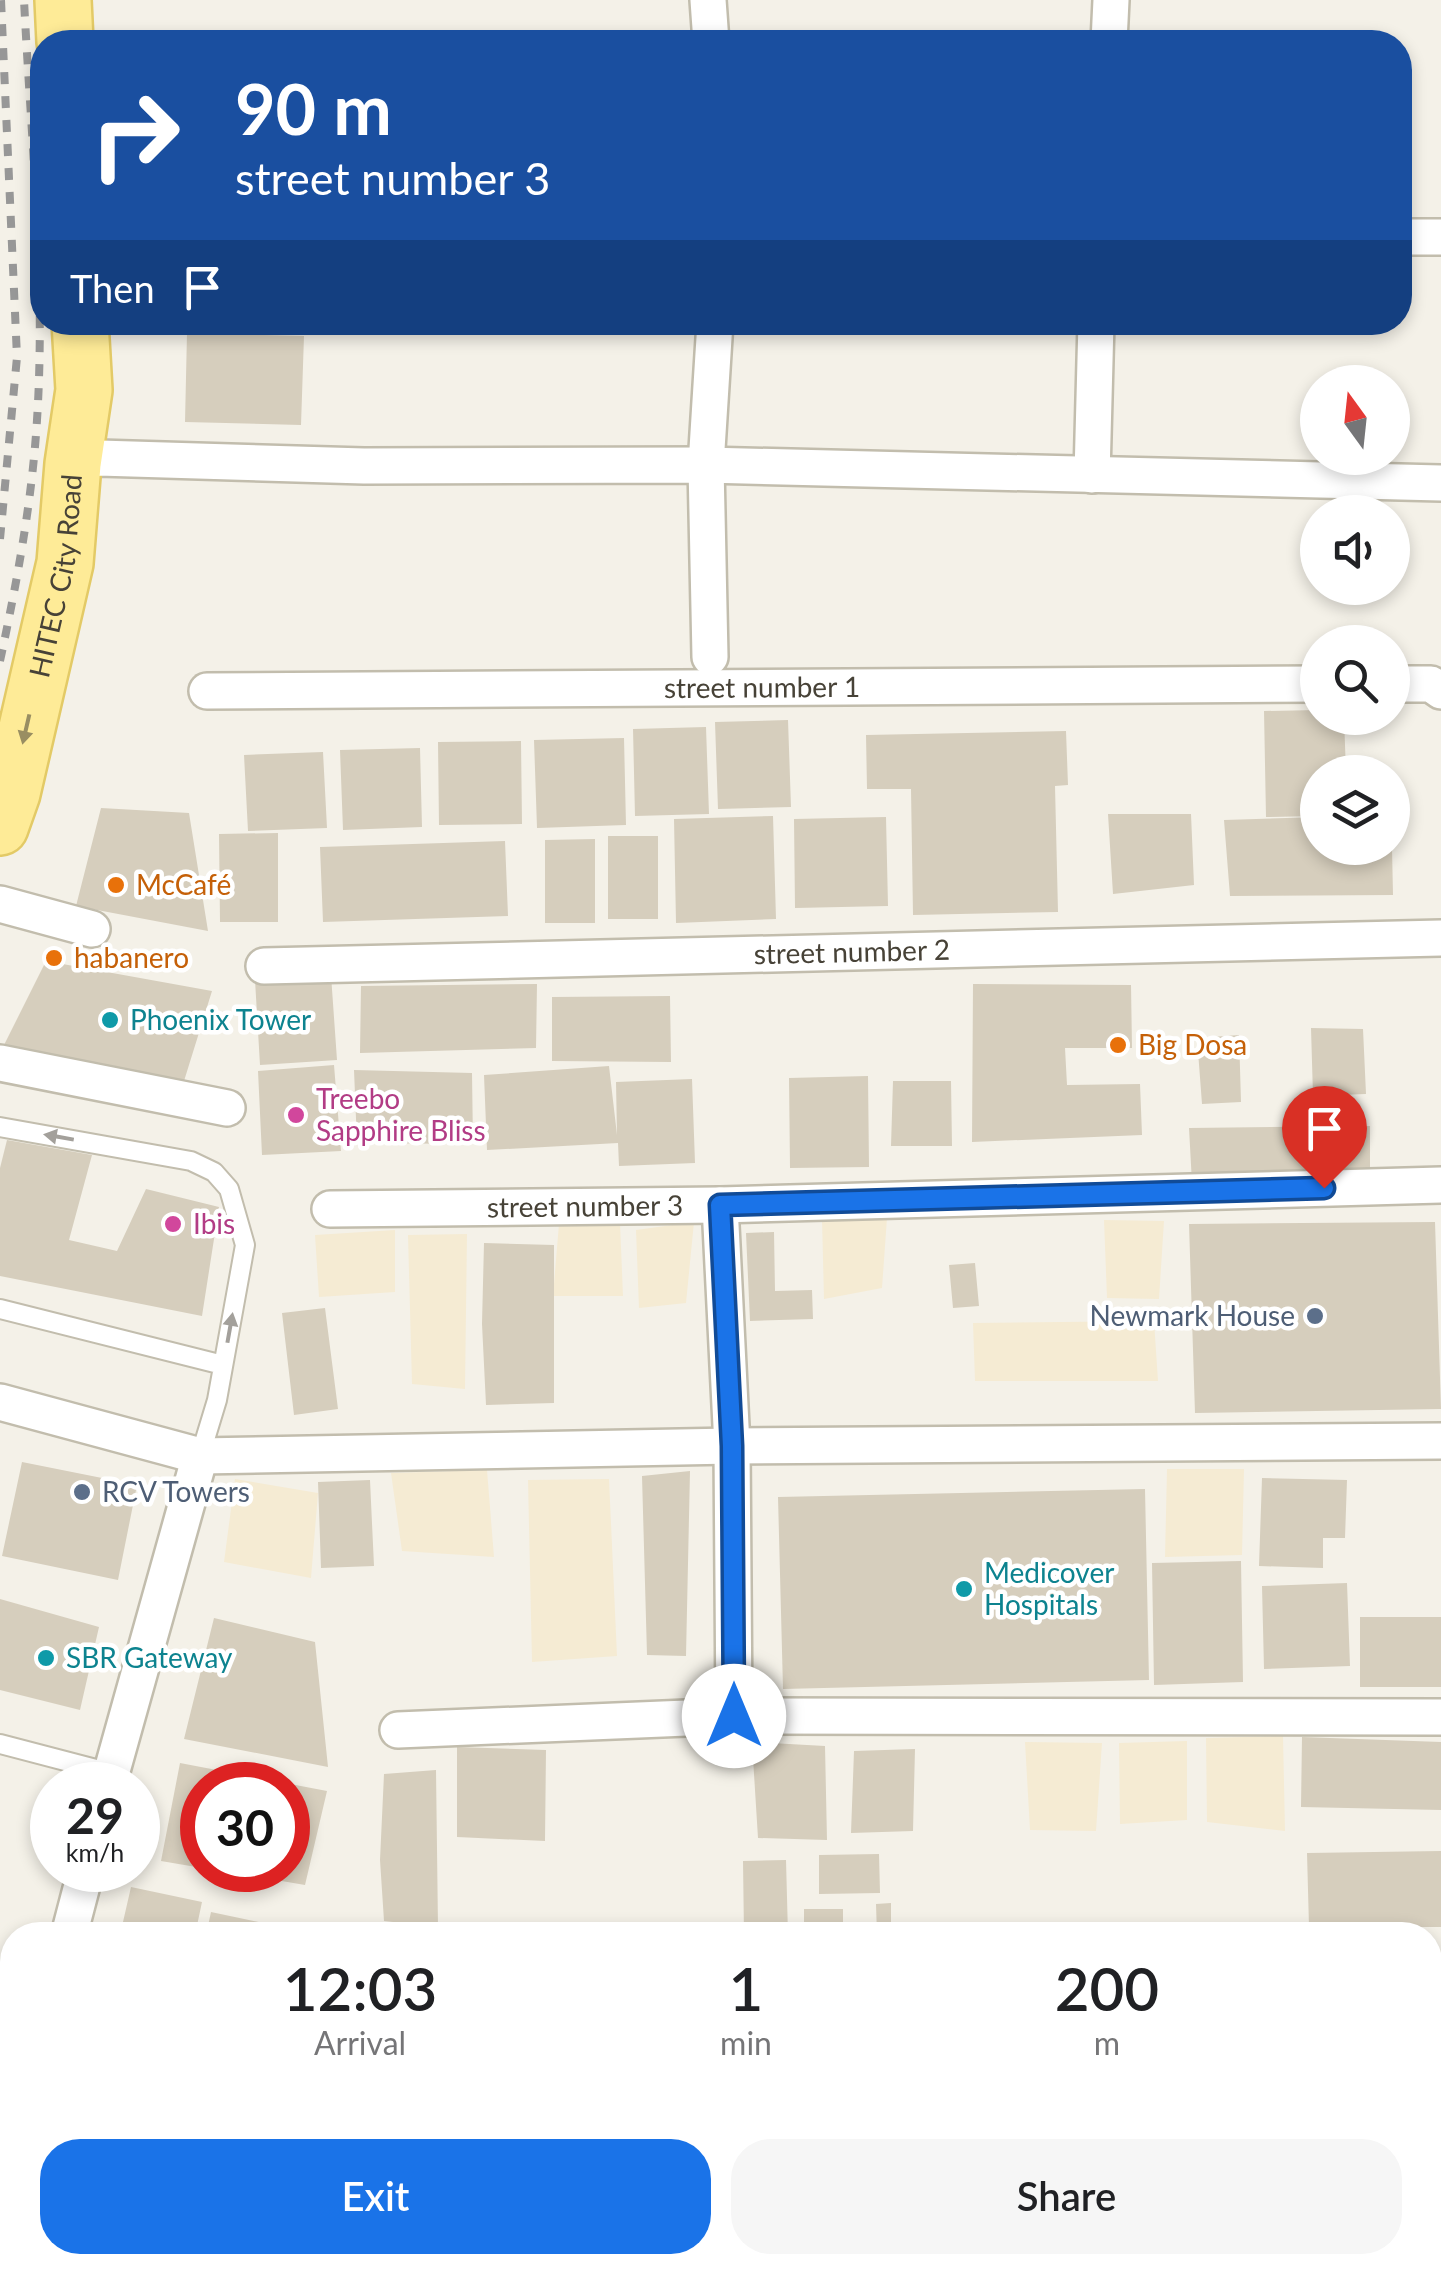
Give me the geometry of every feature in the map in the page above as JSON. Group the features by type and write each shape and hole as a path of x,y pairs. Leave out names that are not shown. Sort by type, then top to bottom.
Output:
{"main road":[{"path":"63,0 64,30"},
{"name":"HITEC City Road","path":"0,827 12,793 65,563 84,390 81,335"}],"street":[{"path":"708,0 709,30"},
{"path":"1110,30 1111,0"},
{"path":"1412,236 1441,237"},
{"path":"710,657 706,465 714,335"},
{"path":"1092,476 1096,335"},
{"path":"73,464 99,458 364,466 706,465 1441,483"},
{"name":"street number 1","path":"207,691 1300,684"},
{"path":"1410,685 1436,687"},
{"path":"0,904 92,929"},
{"name":"street number 2","path":"264,966 1441,938"},
{"path":"0,1064 219,1099"},
{"name":"street number 3","path":"330,1209 720,1205 1441,1185"},
{"path":"720,1205 732,1446 734,1716"},
{"path":"0,1402 200,1456 732,1446 1441,1441"},
{"path":"115,1762 200,1456"},
{"path":"398,1730 734,1716 1441,1717"},
{"path":"72,1922 80,1892"}],"lane":[{"path":"0,1126 190,1162 214,1172 229,1189 245,1245 218,1400 200,1456"},
{"path":"0,1309 224,1365"},
{"path":"0,1744 57,1762"}],"shaded area":[{"path":"887,1218 882,1288 824,1299 822,1219"},
{"path":"1104,1220 1164,1221 1159,1299 1107,1298"},
{"path":"694,1222 686,1303 639,1308 636,1230"},
{"path":"620,1223 623,1296 553,1296 559,1224"},
{"path":"395,1230 395,1292 319,1297 315,1235"},
{"path":"467,1234 465,1389 412,1384 408,1235"},
{"path":"1154,1321 1158,1381 975,1381 973,1323"},
{"path":"1167,1469 1244,1469 1242,1555 1165,1557"},
{"path":"487,1470 494,1557 402,1551 391,1473"},
{"path":"235,1479 318,1493 311,1578 224,1562"},
{"path":"609,1479 617,1656 532,1662 528,1480"},
{"path":"1283,1736 1285,1831 1207,1822 1206,1738"},
{"path":"1187,1741 1187,1820 1120,1824 1119,1743"},
{"path":"1025,1742 1102,1743 1096,1831 1030,1830"}],"building":[{"path":"187,335 304,336 301,425 185,422"},
{"path":"1300,710 1300,735 1345,735 1345,755 1300,755 1300,816 1266,817 1264,711"},
{"path":"788,720 791,807 718,809 715,722"},
{"path":"706,727 709,814 635,816 633,729"},
{"path":"1066,731 1068,785 1055,786 1058,912 913,915 911,789 867,789 866,735"},
{"path":"624,738 626,825 537,828 534,740"},
{"path":"521,741 522,824 439,825 438,742"},
{"path":"420,748 422,827 343,830 340,750"},
{"path":"323,752 327,828 248,831 244,755"},
{"path":"101,808 189,813 208,931 76,906"},
{"path":"1108,814 1191,814 1194,885 1113,894"},
{"path":"773,816 776,919 676,923 674,819"},
{"path":"886,817 888,906 795,908 794,819"},
{"path":"1300,818 1300,865 1392,865 1393,895 1230,896 1224,820"},
{"path":"278,833 278,922 220,922 219,834"},
{"path":"608,836 658,836 658,919 608,919"},
{"path":"595,839 595,923 545,923 545,840"},
{"path":"505,841 508,916 323,922 320,847"},
{"name":"Phoenix Tower","path":"46,961 212,991 184,1081 2,1049"},
{"path":"331,975 337,1060 260,1065 255,980"},
{"path":"537,984 536,1048 360,1053 361,986"},
{"path":"973,984 1131,985 1132,1048 1065,1048 1067,1085 1140,1084 1142,1135 972,1142"},
{"path":"670,996 671,1062 552,1061 552,997"},
{"path":"1311,1028 1363,1029 1366,1094 1313,1096"},
{"path":"1239,1035 1241,1102 1202,1104 1197,1038"},
{"path":"334,1065 341,1151 262,1155 258,1071"},
{"path":"609,1066 617,1135 616,1082 692,1079 695,1163 619,1166 618,1143 487,1150 484,1075"},
{"path":"354,1070 472,1073 473,1144 357,1143"},
{"path":"868,1076 869,1167 790,1168 789,1078"},
{"path":"893,1081 951,1081 952,1146 891,1146"},
{"path":"1370,1126 1370,1183 1192,1183 1189,1128"},
{"name":"Ibis","path":"7,1140 92,1155 69,1240 117,1251 146,1189 219,1207 202,1316 0,1276 0,1168"},
{"name":"Newmark House","path":"1435,1222 1441,1409 1195,1413 1189,1224"},
{"path":"774,1232 775,1291 812,1290 813,1319 750,1321 746,1233"},
{"path":"484,1243 554,1245 554,1403 486,1405"},
{"path":"975,1263 979,1306 953,1308 949,1265"},
{"path":"325,1308 338,1409 294,1415 282,1313"},
{"path":"22,1462 137,1485 118,1580 2,1556"},
{"path":"690,1471 686,1656 647,1655 642,1476"},
{"path":"1262,1478 1347,1480 1345,1538 1323,1538 1323,1568 1259,1566"},
{"path":"370,1480 374,1566 321,1568 318,1482"},
{"name":"Medicover Hospitals","path":"1145,1489 1149,1680 783,1689 778,1497"},
{"path":"1241,1561 1243,1682 1154,1685 1152,1563"},
{"path":"1347,1583 1350,1666 1264,1669 1262,1586"},
{"name":"SBR Gateway","path":"0,1599 99,1627 80,1710 0,1690"},
{"path":"1360,1617 1441,1617 1441,1687 1360,1687"},
{"path":"214,1618 315,1642 328,1767 184,1739"},
{"path":"1302,1737 1441,1742 1441,1810 1301,1807"},
{"path":"752,1742 825,1746 827,1840 758,1838"},
{"path":"457,1747 546,1750 545,1841 457,1837"},
{"path":"915,1749 913,1831 851,1833 854,1751"},
{"path":"180,1763 180,1864 161,1861"},
{"path":"436,1770 438,1922 384,1921 380,1860 384,1774"},
{"path":"310,1788 327,1791 310,1864"},
{"path":"1441,1851 1441,1922 1309,1922 1307,1853"},
{"path":"879,1854 880,1893 819,1894 819,1855"},
{"path":"786,1860 788,1922 744,1922 743,1861"},
{"path":"130,1892 155,1892 202,1902 198,1922 123,1922"},
{"path":"891,1903 891,1922 877,1922 876,1904"},
{"path":"804,1909 843,1909 843,1922 804,1922"},
{"path":"211,1912 258,1922 209,1922"}],"railway":[{"path":"0,539 17,357 1,0"},
{"path":"24,0 30,105"},
{"path":"0,661 28,511 40,335"}],"place":[{"name":"McCafé","path":"116,885"},
{"name":"habanero","path":"54,958"},
{"name":"Phoenix Tower","path":"110,1020"},
{"name":"Big Dosa","path":"1118,1045"},
{"name":"Treebo Sapphire Bliss","path":"296,1115"},
{"name":"Ibis","path":"173,1224"},
{"name":"Newmark House","path":"1315,1316"},
{"name":"RCV Towers","path":"82,1492"},
{"name":"Medicover Hospitals","path":"964,1589"},
{"name":"SBR Gateway","path":"46,1658"}],"route":[{"path":"734,1716 732,1446 720,1205 1324,1188"}]}
